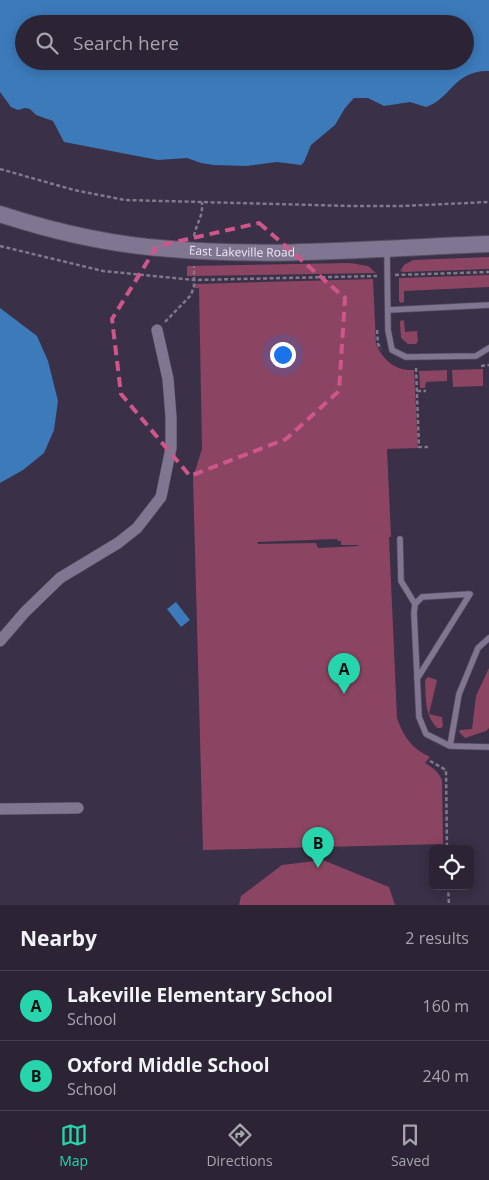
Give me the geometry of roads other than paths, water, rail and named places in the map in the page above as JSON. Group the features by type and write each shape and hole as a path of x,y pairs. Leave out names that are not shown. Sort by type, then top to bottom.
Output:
{"main road":[{"name":"East Lakeville Road","path":"0,214 97,239 195,251 262,252 489,244"}],"street":[{"path":"0,641 25,612 60,578 118,543 137,528 162,497 171,448 171,417 168,379 157,330"},
{"path":"0,809 78,808"}],"lane":[{"path":"387,248 388,330 392,350 406,357 476,356 489,348"},
{"path":"388,310 489,305"},
{"path":"400,539 401,581 415,604 419,717 426,734 450,746 489,747"},
{"path":"415,604 422,597 470,594 417,679"},
{"path":"450,746 459,694 478,648 489,638"}],"water":[{"path":"0,0 489,0 489,71 468,75 441,98 426,107 410,102 384,106 368,98 354,98 345,108 335,125 311,145 301,165 277,162 246,166 214,165 187,158 158,160 64,142 53,121 36,115 30,109 18,110 11,107 0,92"},
{"path":"0,308 37,336 48,361 58,401 54,430 44,453 23,470 0,483"},
{"path":"176,602 190,620 181,627 167,609"}],"place":[{"name":"Lakeville Elementary School","path":"344,694"},
{"name":"Oxford Middle School","path":"318,868"}]}
